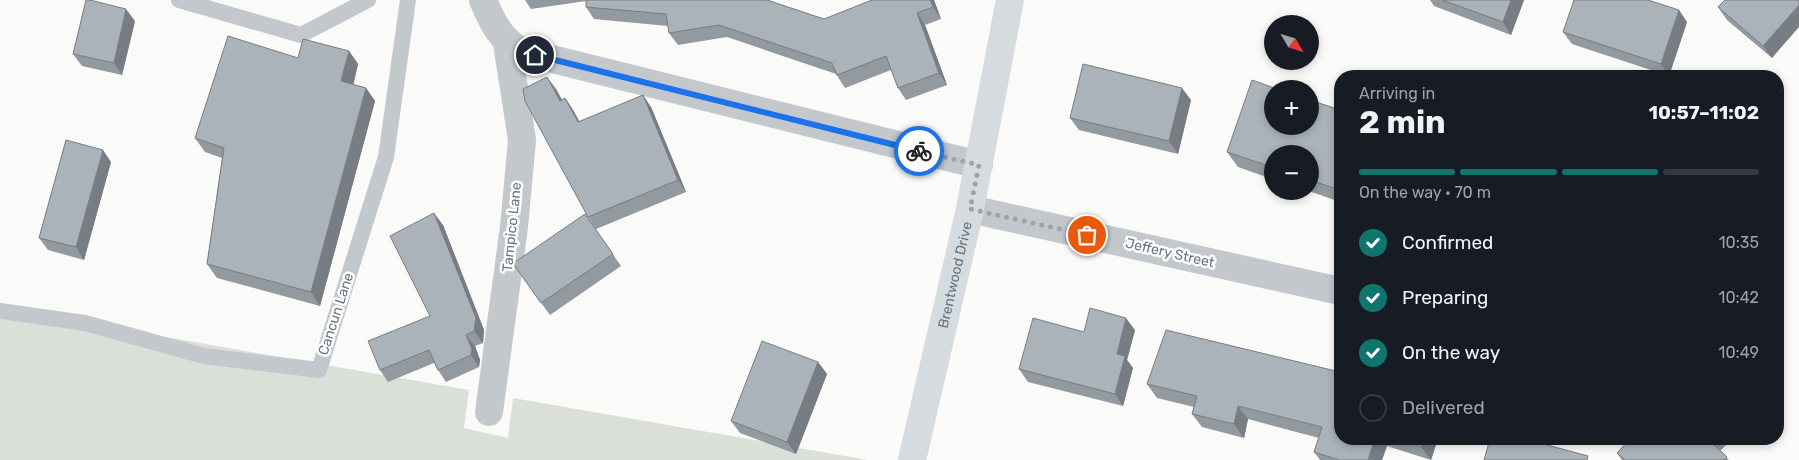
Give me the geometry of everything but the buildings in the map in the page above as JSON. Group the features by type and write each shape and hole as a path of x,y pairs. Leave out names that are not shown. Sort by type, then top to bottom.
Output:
{"street":[{"path":"483,0 494,26 507,43 520,51 979,165"},
{"name":"Brentwood Drive","path":"912,460 970,209 1010,0"},
{"name":"Tampico Lane","path":"489,412 514,227 522,140 507,43"},
{"name":"Jeffery Street","path":"970,209 1334,290"}],"lane":[{"path":"179,0 301,35 368,0"},
{"name":"Cancun Lane","path":"0,311 86,323 204,356 319,370 386,158 408,0"}],"shaded area":[{"path":"0,308 469,390 464,428 508,438 513,398 868,460 0,460"}],"way so far":[{"path":"919,151 979,165 970,209 1087,235"}],"route":[{"path":"535,55 919,151"}]}
